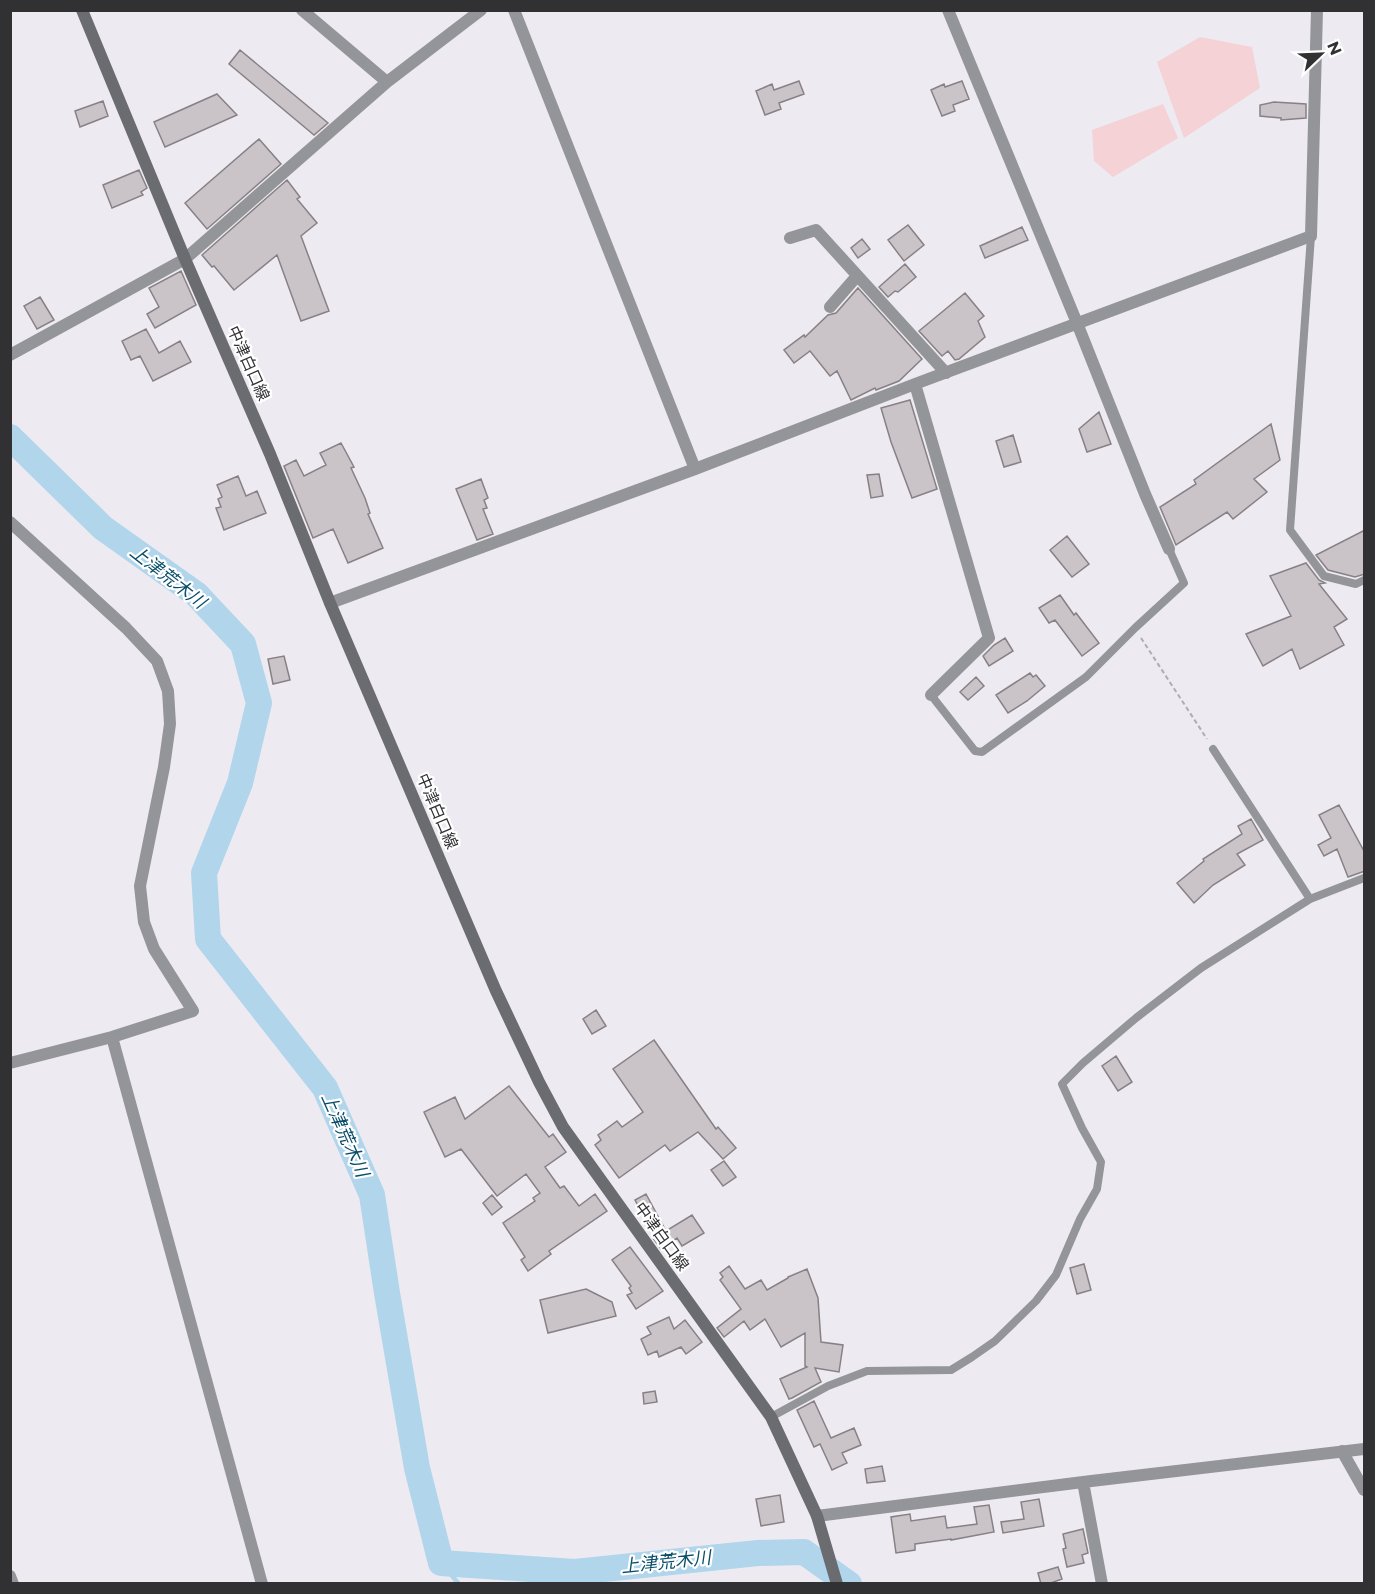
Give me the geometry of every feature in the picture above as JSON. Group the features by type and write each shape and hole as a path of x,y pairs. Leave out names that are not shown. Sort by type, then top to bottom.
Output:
{"main road":[{"name":"中津白口線","path":"82,10 185,259 270,454 330,603 496,991 538,1082 563,1127 771,1417 817,1516 837,1584"}],"street":[{"path":"302,10 387,82"},
{"path":"10,355 185,259 387,82 482,10"},
{"path":"514,10 694,469"},
{"path":"948,10 1169,549"},
{"path":"330,603 694,469 1311,236 1317,10"},
{"path":"790,238 816,231 946,373"},
{"path":"830,307 857,276"},
{"path":"915,384 990,638 931,695"},
{"path":"10,522 126,628 157,661 168,692 170,724 140,886 144,922 154,950 193,1011 112,1037 10,1063"},
{"path":"112,1037 262,1584"},
{"path":"817,1516 1365,1449"},
{"path":"1342,1451 1365,1490"},
{"path":"1083,1482 1102,1584"},
{"path":"10,1576 13,1584"}],"lane":[{"path":"1311,236 1290,530 1324,576 1356,584 1365,580"},
{"path":"931,695 975,751 982,752 1086,677 1184,583 1169,549"},
{"path":"1213,749 1310,899"},
{"path":"771,1417 828,1386 867,1371 951,1370 995,1341 1036,1300 1056,1275 1080,1219 1097,1189 1101,1162 1062,1084 1136,1018 1201,968 1310,899 1365,878"}],"path":[{"path":"1135,628 1213,749"}],"shaded area":[{"path":"1200,37 1252,47 1260,88 1184,138 1157,62"},
{"path":"1163,104 1178,138 1113,177 1094,161 1092,130"}],"building":[{"path":"240,50 328,123 314,135 229,64"},
{"path":"799,81 804,94 779,103 781,109 765,115 756,91 772,84 774,90"},
{"path":"962,81 969,99 953,105 955,111 942,116 931,90 944,84 945,87"},
{"path":"217,94 237,115 165,147 154,122"},
{"path":"103,101 108,116 80,127 75,111"},
{"path":"1274,102 1306,104 1306,118 1281,120 1281,118 1260,116 1260,105"},
{"path":"259,139 281,164 207,229 185,203"},
{"path":"139,170 147,188 141,192 143,195 112,208 103,185"},
{"path":"287,180 300,197 297,199 317,223 301,236 329,311 301,321 277,255 234,290 202,255"},
{"path":"908,225 924,245 904,261 888,240"},
{"path":"1022,227 1028,240 985,258 980,246"},
{"path":"862,239 870,249 858,258 851,248"},
{"path":"905,264 916,277 888,297 879,287"},
{"path":"181,271 196,305 155,328 147,314 159,307 149,288"},
{"path":"858,288 922,359 899,381 876,390 875,388 851,400 837,371 830,376 810,351 794,363 784,350 804,335 805,337 828,315 836,313"},
{"path":"965,293 984,316 978,321 985,337 955,360 948,351 942,356 919,331"},
{"path":"40,297 54,320 37,329 24,306"},
{"path":"146,329 159,353 180,341 191,362 153,381 140,356 131,360 122,341"},
{"path":"910,400 937,489 912,498 881,408"},
{"path":"1099,412 1111,444 1087,452 1079,429"},
{"path":"1271,424 1280,460 1254,479 1267,492 1233,519 1227,512 1176,545 1160,507 1196,484 1194,480"},
{"path":"1013,435 1021,462 1004,467 996,441"},
{"path":"341,443 354,467 351,468 365,498 370,513 368,514 383,548 348,563 333,529 313,538 284,466 296,460 304,476 326,465 320,453"},
{"path":"879,474 883,496 871,498 867,475"},
{"path":"238,476 246,496 257,491 266,513 224,530 216,508 221,507 218,499 222,497 217,485"},
{"path":"481,479 488,498 484,500 487,508 483,509 493,534 477,540 456,489"},
{"path":"1365,530 1365,574 1355,577 1328,570 1316,555"},
{"path":"1067,536 1089,564 1072,577 1050,550"},
{"path":"1306,563 1319,580 1325,583 1319,584 1347,619 1334,627 1344,645 1300,669 1292,649 1263,666 1246,634 1291,616 1270,576"},
{"path":"1060,595 1099,643 1082,656 1055,620 1049,623 1039,608"},
{"path":"1005,638 1013,651 989,666 983,656"},
{"path":"284,656 290,680 273,684 268,659"},
{"path":"1030,673 1033,677 1036,675 1045,686 1008,713 996,695"},
{"path":"976,677 984,686 968,700 960,692"},
{"path":"1339,805 1365,853 1365,871 1348,877 1337,849 1324,856 1318,845 1331,838 1319,815"},
{"path":"1251,819 1263,840 1237,854 1245,865 1213,885 1194,903 1177,883 1204,861 1203,859 1242,834 1238,826"},
{"path":"596,1010 606,1026 592,1034 583,1019"},
{"path":"654,1040 716,1129 718,1127 736,1148 723,1159 698,1132 670,1151 665,1145 619,1178 595,1145 601,1140 598,1135 617,1121 622,1127 643,1112 613,1069"},
{"path":"1116,1056 1132,1082 1118,1091 1102,1066"},
{"path":"509,1086 549,1137 553,1134 566,1152 545,1167 560,1188 564,1186 579,1206 595,1194 607,1211 549,1251 551,1254 528,1271 521,1260 525,1257 503,1223 535,1201 533,1198 540,1193 526,1174 497,1196 461,1149 445,1157 424,1112 455,1097 465,1119"},
{"path":"724,1161 736,1177 723,1186 711,1170"},
{"path":"646,1194 666,1231 692,1215 704,1233 682,1246 677,1238 661,1249 653,1238 655,1236 635,1200"},
{"path":"492,1195 502,1207 492,1215 483,1203"},
{"path":"630,1247 663,1291 636,1309 627,1295 632,1293 629,1288 631,1286 612,1260"},
{"path":"1084,1264 1091,1290 1077,1294 1070,1268"},
{"path":"729,1266 745,1289 761,1280 767,1290 807,1269 818,1298 821,1342 843,1345 839,1372 815,1368 821,1382 789,1399 780,1379 807,1367 805,1366 805,1333 781,1347 765,1319 750,1330 744,1321 724,1337 717,1328 741,1309 720,1280 723,1277 720,1273"},
{"path":"586,1289 612,1302 616,1316 548,1333 540,1300"},
{"path":"669,1317 674,1329 685,1320 702,1342 686,1354 681,1347 659,1357 657,1351 648,1355 641,1339 651,1334 647,1327"},
{"path":"655,1391 657,1402 644,1404 643,1393"},
{"path":"814,1401 831,1438 854,1428 861,1445 842,1453 847,1463 832,1470 820,1444 814,1447 797,1410"},
{"path":"882,1466 885,1481 867,1483 865,1469"},
{"path":"780,1495 784,1522 761,1526 756,1499"},
{"path":"1039,1499 1044,1526 1003,1533 1001,1522 1024,1519 1021,1502"},
{"path":"989,1505 994,1532 915,1544 915,1550 896,1553 891,1517 910,1514 911,1521 945,1516 947,1528 977,1524 974,1507"},
{"path":"1083,1529 1088,1553 1082,1555 1084,1563 1067,1567 1063,1549 1066,1548 1063,1534"},
{"path":"1058,1567 1062,1579 1041,1584 1038,1573"}],"waterway":[{"name":"上津荒木川","path":"10,437 103,528 196,594 243,644 259,703 240,783 204,873 208,939 325,1088 372,1195 417,1468 441,1563 575,1572 758,1553 804,1552 849,1584"},
{"path":"441,1563 459,1584"}]}
